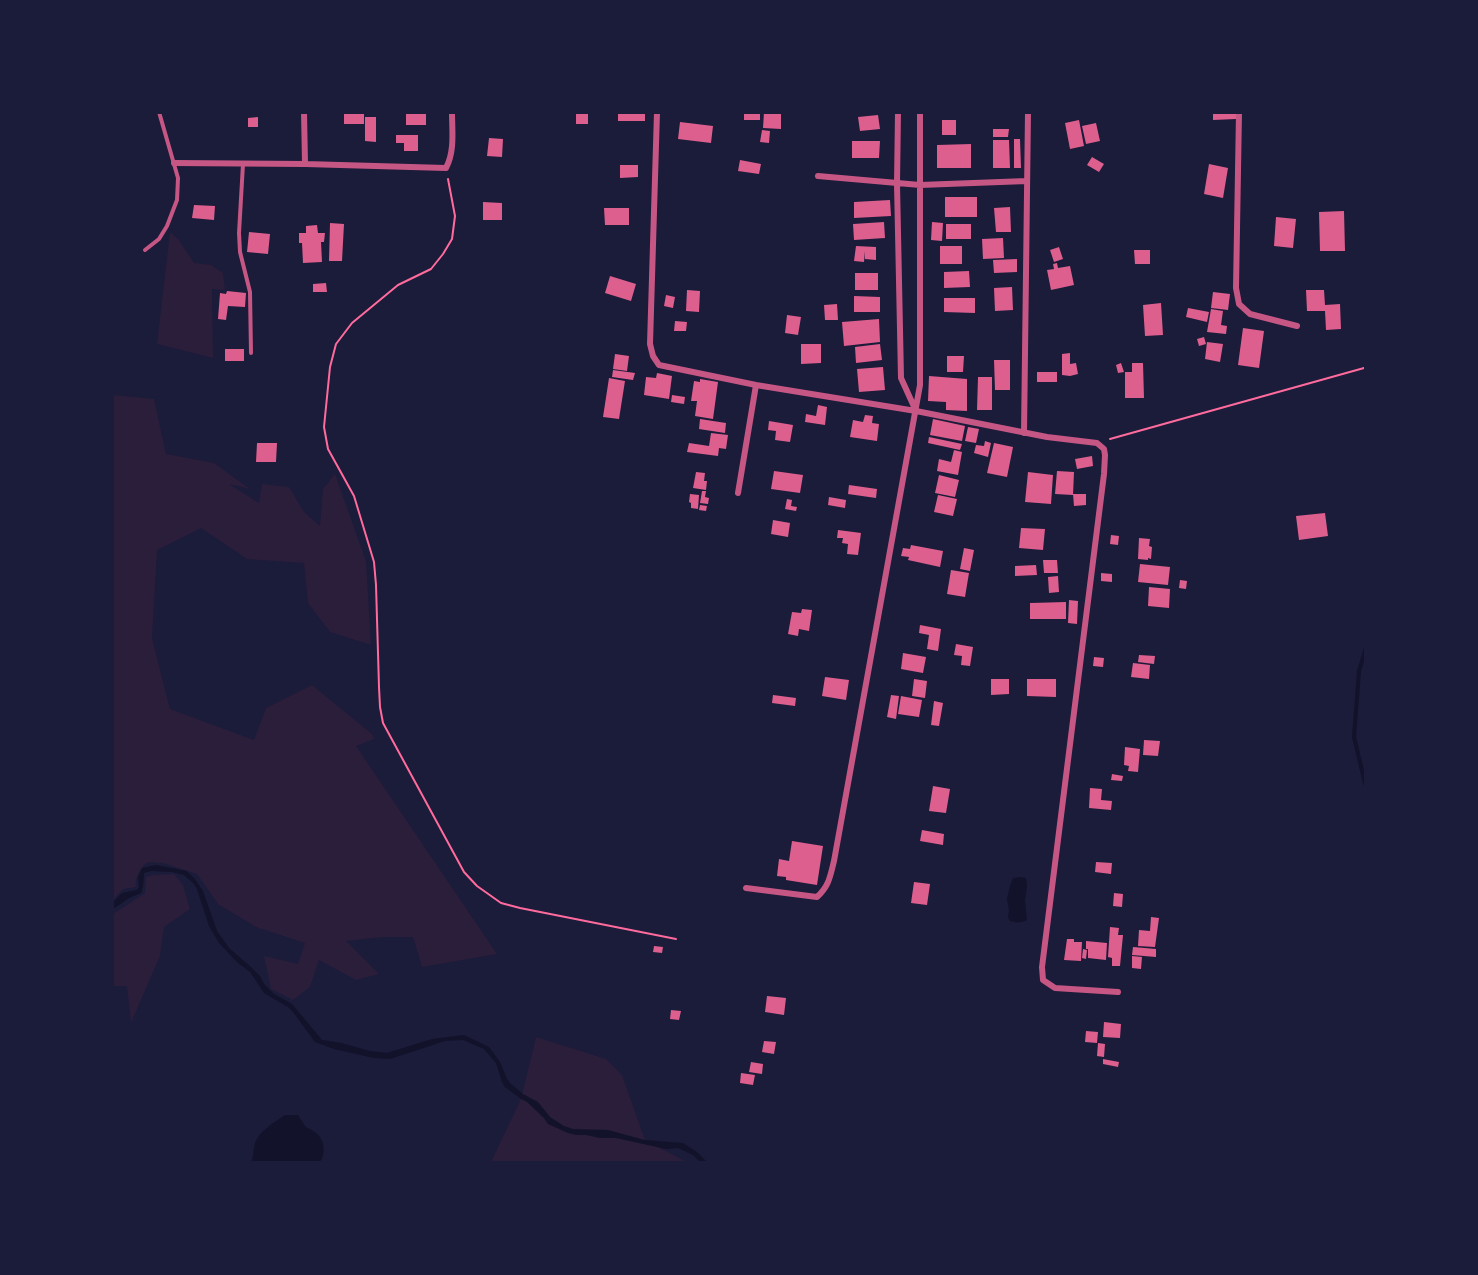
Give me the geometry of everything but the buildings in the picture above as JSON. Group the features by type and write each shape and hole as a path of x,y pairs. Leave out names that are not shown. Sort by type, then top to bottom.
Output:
{"street":[{"path":"304,112 305,164"},
{"path":"174,163 446,168 452,150 452,112"},
{"path":"657,112 650,344 653,356 659,365 756,385 916,411 1024,433 1097,443 1104,449 1104,474 1042,967 1043,980 1055,988 1118,992"},
{"path":"898,112 897,184 901,378 916,411"},
{"path":"746,888 817,897 825,890 834,861 920,380 920,112"},
{"path":"1024,433 1028,112"},
{"path":"1239,112 1236,288 1239,304 1250,314 1297,326"},
{"path":"818,177 920,185 1027,181"},
{"path":"738,493 756,385"}],"lane":[{"path":"145,250 159,239 167,226 177,200 178,178 159,112"},
{"path":"243,164 239,233 240,252 250,291 251,352"}],"path":[{"path":"446,168 455,216 452,239 431,268 398,285 352,323 336,344 330,367 324,427 328,449 354,496 374,562 380,707 383,723 464,872 477,886 501,903 676,939"},
{"path":"1097,443 1364,368"}],"shaded area":[{"path":"170,232 178,239 194,263 211,265 223,273 225,290 212,289 213,358 157,344"},
{"path":"113,395 154,399 166,454 214,463 250,489 229,484 259,503 262,484 289,487 304,512 320,526 323,489 335,474 366,561 371,645 330,632 308,603 304,563 247,559 201,528 157,550 152,638 170,709 254,740 266,708 312,685 372,734 374,739 356,746 497,954 422,967 413,937 382,937 346,941 379,974 356,980 319,960 310,987 293,1000 271,989 264,956 298,964 305,943 256,927 218,904 197,874 163,863 148,862 136,879 136,887 123,889 113,900"},
{"path":"156,865 187,871 195,879 203,891 217,931 229,948 260,976 274,994 292,1004 322,1040 387,1053 432,1039 464,1035 489,1047 511,1084 538,1102 550,1117 564,1126 573,1129 608,1130 645,1140 683,1143 707,1162 700,1162 693,1155 678,1148 666,1149 616,1138 576,1135 548,1124 527,1102 505,1087 496,1063 484,1049 463,1040 445,1041 390,1059 374,1058 334,1049 315,1042 293,1012 264,993 250,972 219,943 209,926 197,889 184,875 172,872 144,873 141,893 113,909 113,902 122,893 137,890 142,868"},
{"path":"174,874 183,885 190,909 164,927 160,956 131,1023 127,986 113,986 113,914 145,893 146,877"},
{"path":"1013,878 1026,878 1027,920 1010,921 1007,899 1010,886"},
{"path":"536,1037 606,1059 622,1075 648,1145 656,1144 687,1162 491,1162 521,1099"},
{"path":"285,1115 298,1115 306,1127 321,1138 324,1146 320,1162 251,1162 257,1139 268,1127"}],"waterway":[{"path":"1366,648 1359,671 1354,737 1366,787"}]}
